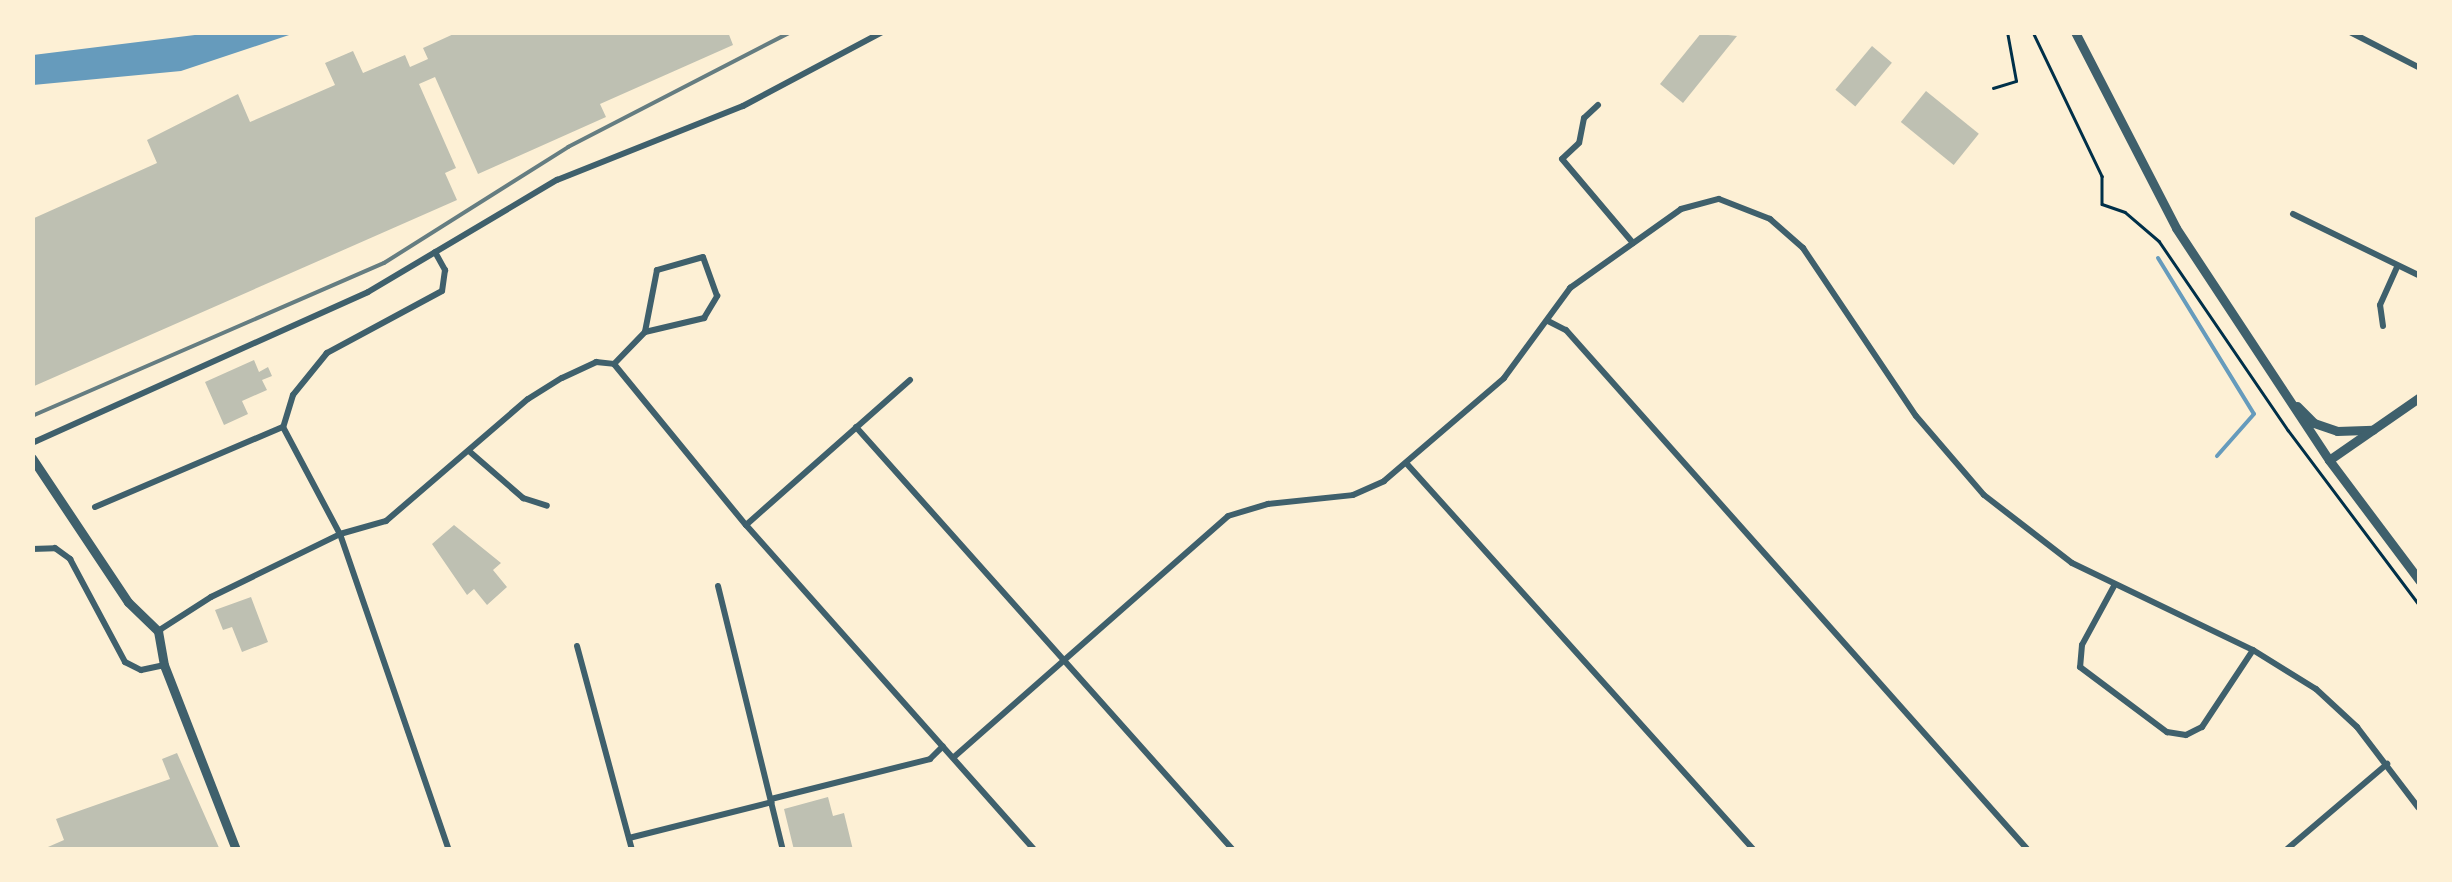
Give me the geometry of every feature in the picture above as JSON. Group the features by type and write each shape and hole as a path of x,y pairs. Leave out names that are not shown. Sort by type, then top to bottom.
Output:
{"street":[{"path":"32,443 368,292 557,180 743,106 882,32"},
{"path":"2075,32 2135,154 2281,390 2420,581"},
{"path":"2350,32 2420,68"},
{"path":"1598,105 1584,118 1579,143 1562,159 1632,243"},
{"path":"954,757 1228,516 1268,504 1354,495 1407,464 1504,378 1570,288 1682,209 1718,199 1770,219 1840,295 1916,416 1984,495 2072,563 2253,650 2316,689 2387,764 2418,808"},
{"path":"2293,214 2420,276"},
{"path":"435,252 445,270 442,291 326,354 293,395 283,426 340,534 449,850"},
{"path":"614,364 646,332 704,318 714,308 703,257 657,270 646,332"},
{"path":"2383,326 2380,305 2398,267"},
{"path":"1548,321 1566,330 2028,850"},
{"path":"158,630 211,597 340,534 386,521 528,399 596,362 614,364 746,525 1036,850"},
{"path":"746,525 910,380"},
{"path":"2281,390 2314,423 2337,431 2375,430"},
{"path":"2329,460 2418,401"},
{"path":"95,507 283,426"},
{"path":"856,428 1233,850"},
{"path":"469,451 523,498 547,506"},
{"path":"32,458 138,615 158,630 164,664 236,850"},
{"path":"1407,464 1754,850"},
{"path":"32,549 55,548 70,559 126,662 141,670 164,664"},
{"path":"718,586 784,850"},
{"path":"2114,586 2082,646 2080,666 2167,732 2186,735 2202,727 2253,650"},
{"path":"576,646 632,850"},
{"path":"629,838 930,760 944,746"},
{"path":"2286,850 2387,764"},
{"path":"2012,850 2021,841"}],"path":[{"path":"1993,88 2016,81 2007,32"},
{"path":"2033,32 2102,176 2102,204 2125,212 2160,241 2288,430 2420,606"},
{"path":"2420,826 2420,836"}],"water":[{"path":"219,32 295,33 181,71 33,85 33,55"}],"building":[{"path":"458,32 728,32 733,45 600,104 606,117 478,174 435,77 419,84 456,168 445,173 457,200 32,387 32,219 157,163 147,140 238,94 250,122 335,85 325,63 353,51 363,73 405,55 410,67 428,59 423,48"},
{"path":"1702,32 1737,36 1683,103 1660,84"},
{"path":"1872,46 1892,63 1855,106 1835,90"},
{"path":"1926,91 1979,134 1954,165 1901,122"},
{"path":"254,360 259,372 268,367 272,376 262,380 267,390 242,401 248,414 224,425 205,382"},
{"path":"454,525 501,563 493,570 507,587 487,605 474,589 467,595 432,544"},
{"path":"251,597 268,642 242,652 232,627 223,630 215,610"},
{"path":"177,753 220,850 41,850 64,840 56,819 170,779 162,759"},
{"path":"828,797 833,816 844,813 853,850 794,850 784,809"}],"waterway":[{"path":"2158,258 2254,414 2217,456"}],"railway":[{"path":"32,416 384,263 568,147 791,32"}]}
